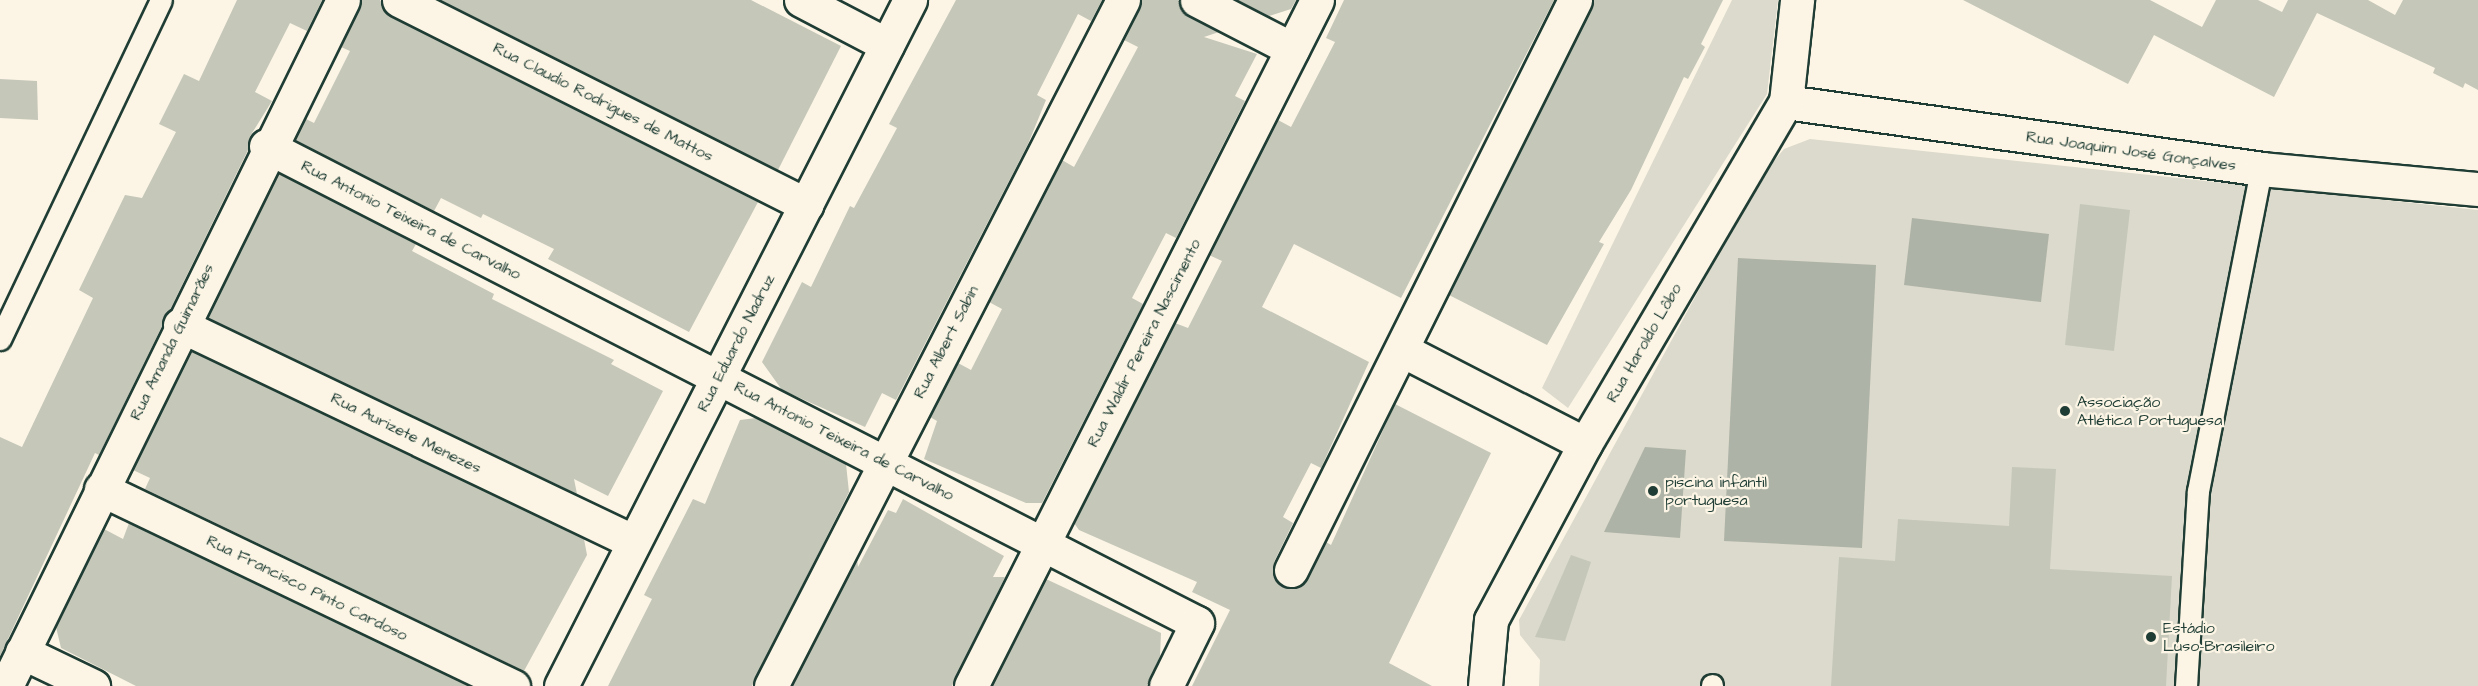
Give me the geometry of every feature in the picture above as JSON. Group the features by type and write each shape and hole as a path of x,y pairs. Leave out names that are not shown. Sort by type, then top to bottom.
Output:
{"street":[{"name":"Rua Amanda Guimarães","path":"6,686 266,146 343,0"},
{"name":"Rua Claudio Rodrigues de Mattos","path":"399,0 806,204"},
{"path":"801,0 887,45"},
{"name":"Rua Eduardo Nadruz","path":"561,686 632,541 720,377 910,0"},
{"name":"Rua Albert Sabin","path":"771,686 1122,0"},
{"path":"1197,0 1292,49"},
{"name":"Rua Waldir Pereira Nascimento","path":"971,686 1317,0"},
{"path":"1291,570 1404,351 1575,0"},
{"name":"Rua Haroldo Lôbo","path":"1485,686 1491,620 1585,444 1786,102 1797,0"},
{"name":"Rua Joaquim José Gonçalves","path":"1786,102 2261,169 2478,189"},
{"name":"Rua Antonio Teixeira de Carvalho","path":"266,146 1197,623 1166,686"},
{"name":"Rua Aurizete Menezes","path":"180,325 632,541"},
{"path":"1404,351 1585,444"},
{"name":"Rua Francisco Pinto Cardoso","path":"101,489 513,686"},
{"path":"22,652 93,686"}],"lane":[{"path":"0,339 161,0"},
{"path":"2186,686 2198,491 2261,169"}],"shaded area":[{"path":"1732,0 1778,0 1767,94 1568,408 1542,388"},
{"name":"Associação Atlética Portuguesa","path":"1810,139 2478,210 2478,686 1539,686 1540,660 1520,635 1519,620 1760,178 1784,149"},
{"path":"1912,218 2049,234 2041,302 1904,285"},
{"path":"1738,258 1876,265 1862,548 1724,541"},
{"name":"piscina infantil portuguesa","path":"1645,447 1686,450 1680,538 1604,532"}],"building":[{"path":"237,0 322,0 307,31 290,23 255,92 272,101 249,138 248,150 99,455 95,453 0,656 0,437 22,447 93,298 79,290 125,195 142,198 176,132 159,124 184,74 199,81"},
{"path":"362,0 380,0 391,17 758,202 689,332 548,259 554,249 483,214 481,218 441,198 434,211 295,140 306,119 314,123 350,51 341,47"},
{"path":"441,0 751,0 841,46 778,170"},
{"path":"956,0 1102,0 1091,21 1078,14 1037,95 1046,100 1028,144 896,400 882,393 865,427 782,390 762,362 802,282 811,287 850,206 854,208 897,128 889,124"},
{"path":"1142,0 1178,0 1188,16 1219,32 1204,37 1257,54 1235,96 1245,101 1176,238 1166,233 1132,298 1143,304 1042,503 1026,503 924,459 937,421 930,417 958,363 971,370 1002,309 989,302 1062,160 1074,167 1138,47 1124,40"},
{"path":"1238,0 1296,0 1291,9 1269,16"},
{"path":"1344,0 1554,0 1401,298 1294,244 1262,307 1369,362 1321,468 1311,463 1283,517 1293,523 1274,562 1275,580 1283,587 1301,586 1326,542 1331,545 1395,404 1491,453 1389,663 1432,686 1192,686 1230,610 1192,592 1197,582 1079,530 1074,523 1175,323 1188,328 1222,261 1209,255 1278,120 1291,127 1335,42 1326,38"},
{"path":"1594,0 1723,0 1701,44 1705,47 1688,79 1684,77 1631,190 1599,242 1604,244 1547,345 1449,295"},
{"path":"1963,0 2150,0 2202,27 2216,0 2258,0 2282,12 2288,0 2368,0 2395,15 2403,0 2478,0 2478,90 2465,83 2463,88 2433,73 2435,68 2317,13 2274,97 2154,35 2128,84"},
{"path":"0,79 37,81 38,120 0,118"},
{"path":"279,174 416,244 412,251 494,294 492,299 614,360 611,364 663,391 608,496 574,479 577,494 208,318"},
{"path":"2080,204 2130,210 2114,351 2065,345"},
{"path":"191,351 584,539 587,555 524,671 145,489 150,478 133,470"},
{"path":"756,418 846,464 849,492 752,686 608,686 652,599 644,595 693,499 705,504 740,420"},
{"path":"2012,467 2056,469 2050,569 2172,576 2166,686 1831,686 1839,557 1895,561 1898,519 2009,526"},
{"path":"903,499 1004,556 993,577 1005,577 952,686 792,686 857,559 858,567 888,510 896,513"},
{"path":"129,523 470,686 136,686 61,648 56,627 104,529 123,539"},
{"path":"1571,555 1591,562 1565,641 1535,637"},
{"path":"1046,579 1161,633 1160,656 1147,686 992,686"}],"place":[{"name":"Associação Atlética Portuguesa","path":"2065,411"},
{"name":"piscina infantil portuguesa","path":"1653,491"},
{"name":"Estádio Luso-Brasileiro","path":"2151,637"}]}
